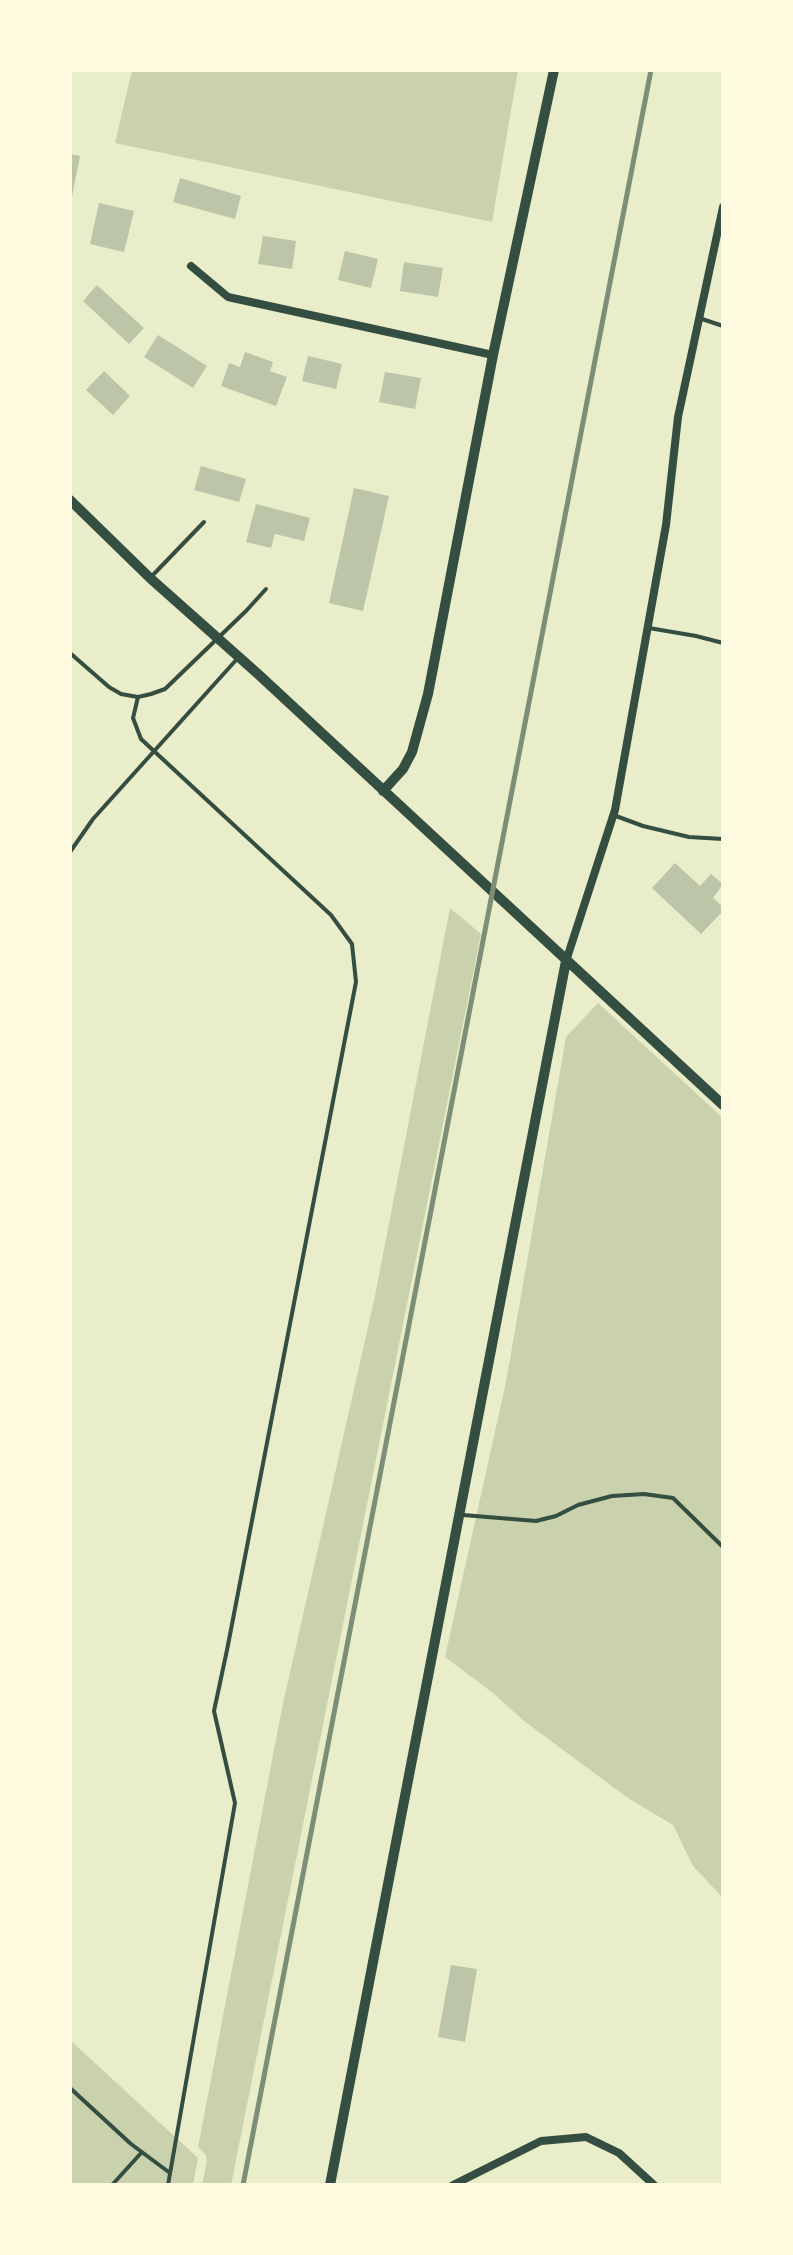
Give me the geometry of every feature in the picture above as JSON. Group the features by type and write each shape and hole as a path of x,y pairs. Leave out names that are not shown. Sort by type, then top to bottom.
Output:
{"street":[{"path":"383,790 412,752 428,694 493,356 554,70"},
{"path":"330,2185 566,961 614,815 666,525 678,417 723,207"},
{"path":"192,266 228,298 493,356"},
{"path":"70,500 723,1105"},
{"path":"452,2185 541,2141 586,2137 619,2153 654,2185"}],"lane":[{"path":"700,318 723,326"},
{"path":"150,578 204,522"},
{"path":"70,653 122,694 138,697 165,689 266,589"},
{"path":"647,628 723,643"},
{"path":"70,852 92,819 239,657"},
{"path":"138,697 133,718 141,739 331,915 352,944 356,982 214,1711 236,1802 168,2185"},
{"path":"614,815 689,837 723,839"},
{"path":"458,1515 536,1521 612,1496 644,1494 673,1498 723,1546"},
{"path":"70,2088 170,2172"},
{"path":"112,2185 142,2152"}],"green space":[{"path":"132,70 518,70 492,222 115,143"},
{"path":"450,908 481,934 231,2185 202,2185 207,2161 198,2147 282,1708 375,1296"},
{"path":"598,1003 723,1118 723,1898 693,1866 673,1825 628,1798 445,1657 506,1382 566,1037"},
{"path":"70,2040 198,2158 193,2185 70,2185"}],"building":[{"path":"70,154 80,156 72,196 70,196"},
{"path":"180,178 241,196 235,219 173,202"},
{"path":"99,203 134,211 124,252 90,244"},
{"path":"263,236 296,241 292,269 258,264"},
{"path":"345,251 378,259 371,288 338,280"},
{"path":"404,262 443,268 438,297 400,291"},
{"path":"97,285 144,328 129,344 83,301"},
{"path":"158,335 207,366 193,388 144,357"},
{"path":"245,352 273,362 270,371 287,377 276,406 221,386 229,363 240,367"},
{"path":"308,356 342,364 336,389 302,381"},
{"path":"104,371 130,396 113,415 86,390"},
{"path":"385,372 421,378 415,409 379,402"},
{"path":"201,466 246,479 239,502 194,490"},
{"path":"354,488 389,496 363,611 329,603"},
{"path":"256,504 310,518 304,541 275,534 271,548 246,542"},
{"path":"675,863 700,886 711,874 723,884 713,898 723,911 701,934 652,888"},
{"path":"451,1965 477,1969 465,2042 438,2037"}],"railway":[{"path":"243,2185 651,70"}]}
